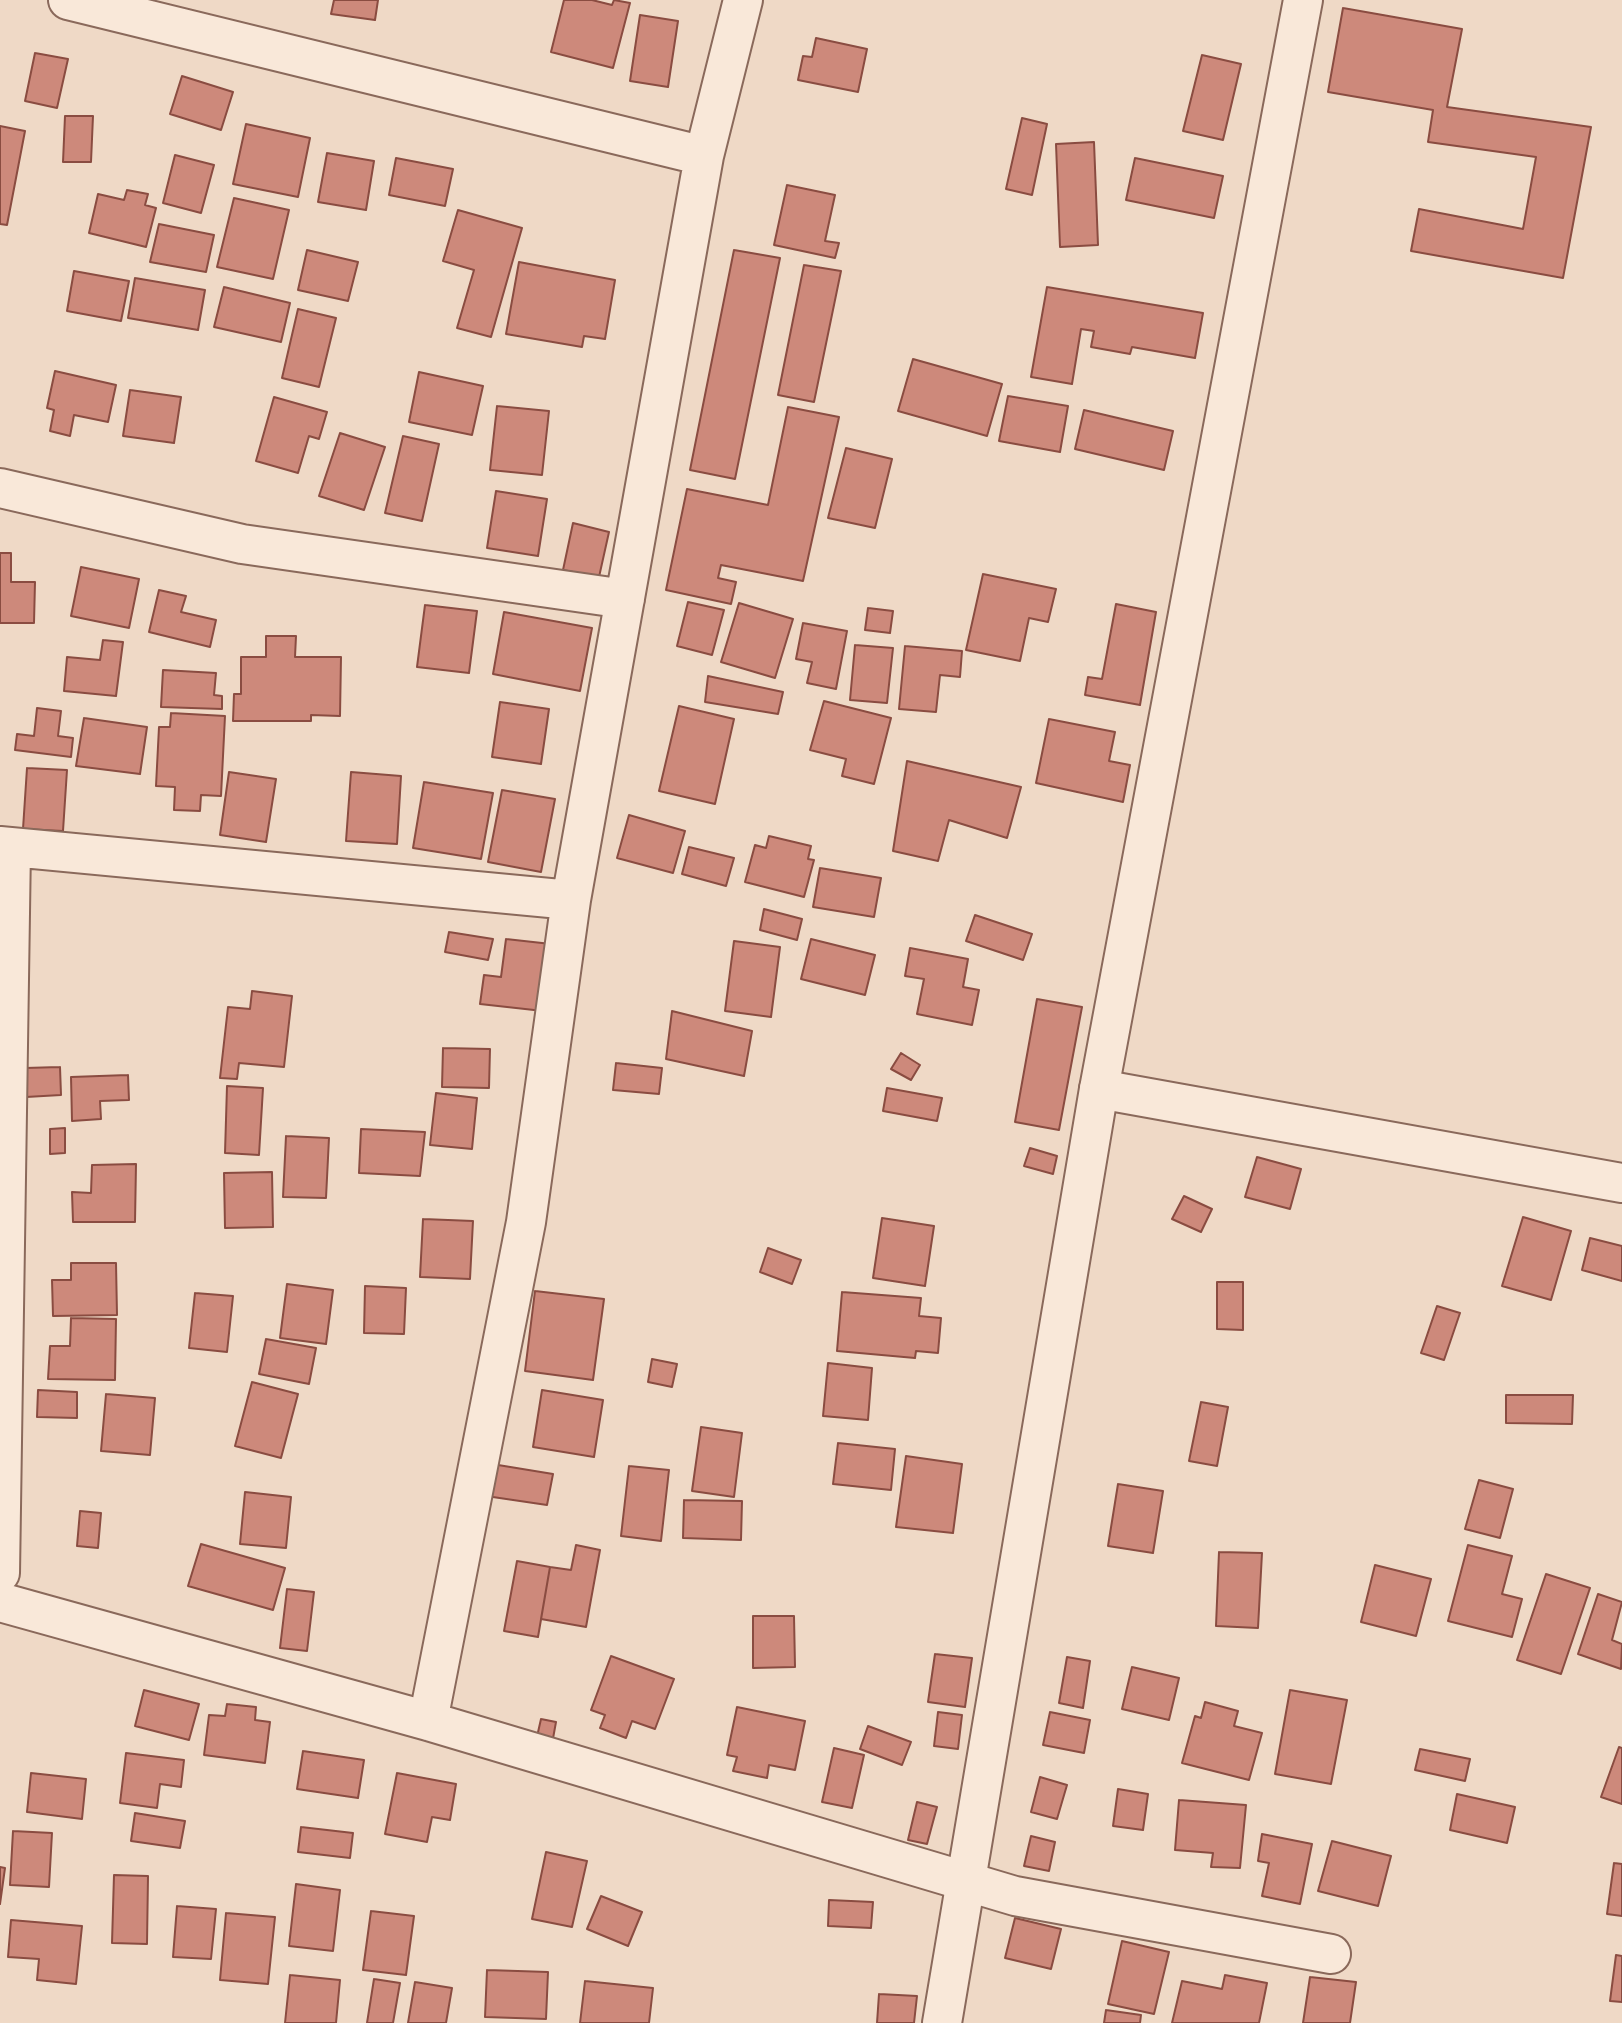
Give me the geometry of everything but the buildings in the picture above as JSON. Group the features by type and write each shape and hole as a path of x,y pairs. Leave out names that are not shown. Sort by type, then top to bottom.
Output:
{"street":[{"path":"68,0 704,156"},
{"path":"428,1721 526,1222 570,900 704,156 743,0"},
{"path":"942,2023 1099,1089 1304,0"},
{"path":"0,488 242,544 625,598"},
{"path":"0,1573 5,846 570,900"},
{"path":"1099,1089 1622,1183"},
{"path":"0,1602 428,1721 1015,1896 1133,1920 1331,1954"}]}
